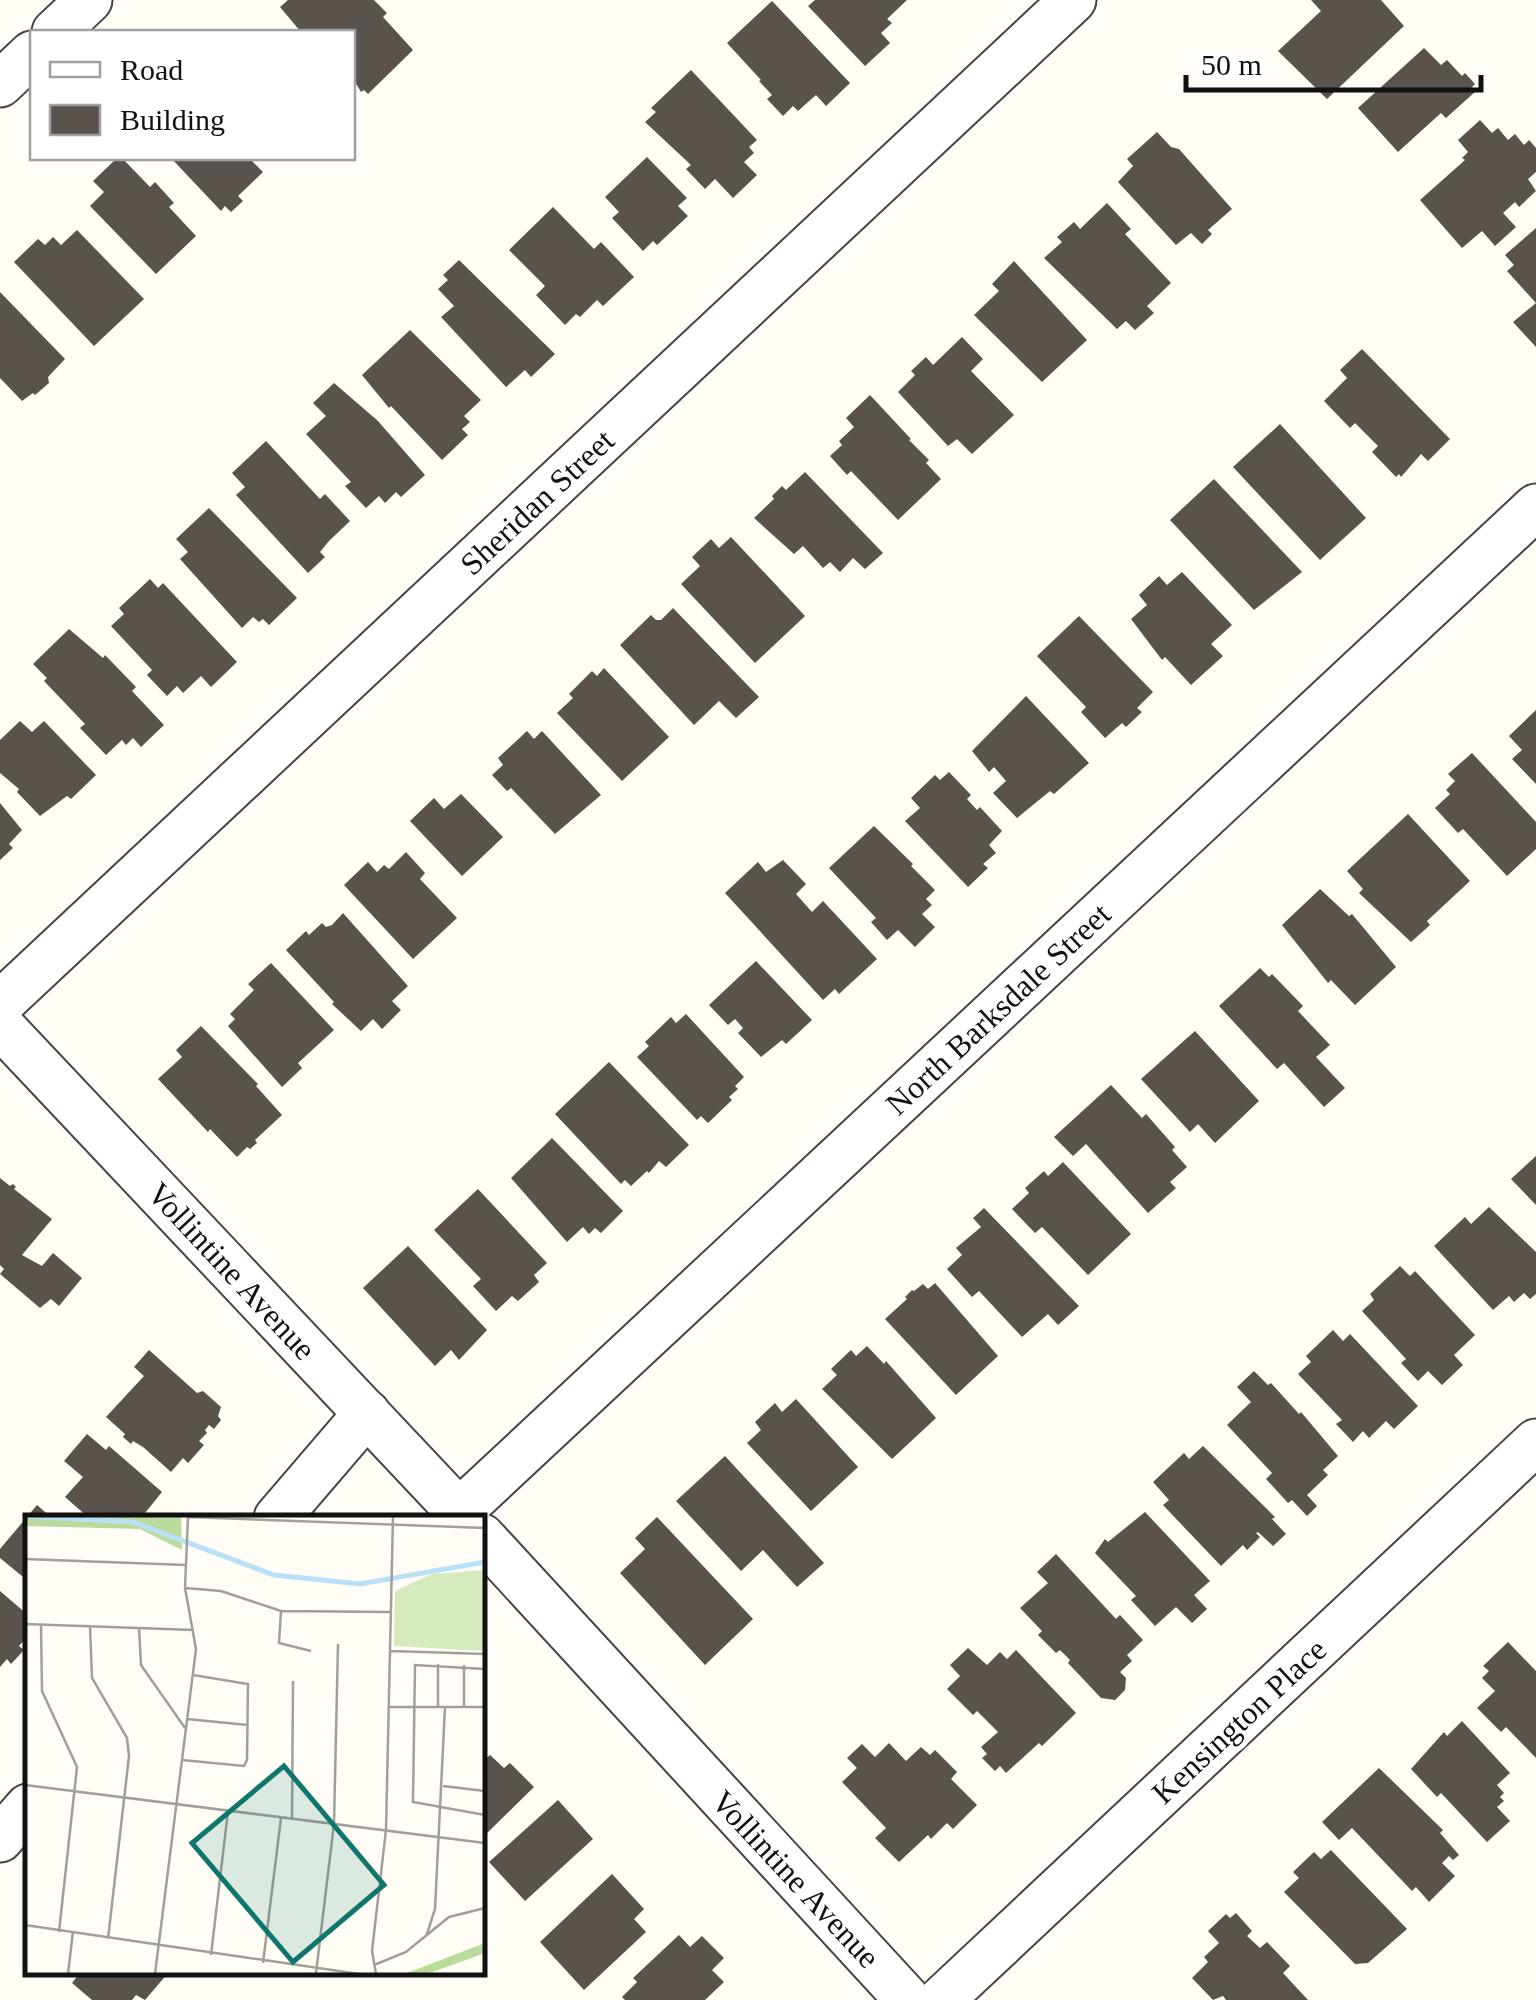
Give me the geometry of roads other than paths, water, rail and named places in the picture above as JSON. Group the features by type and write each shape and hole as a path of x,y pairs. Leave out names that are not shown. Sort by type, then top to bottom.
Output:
{"street":[{"path":"57,30 89,0"},
{"name":"Sheridan Street","path":"0,1004 1073,0"},
{"path":"0,84 30,56"},
{"name":"North Barksdale Street","path":"476,1515 1536,507"},
{"name":"Vollintine Avenue","path":"0,1025 462,1515"},
{"path":"280,1515 367,1414"},
{"name":"Kensington Place","path":"941,2000 1536,1442"},
{"name":"Vollintine Avenue","path":"485,1539 908,2000"},
{"path":"0,1839 25,1810"}]}
